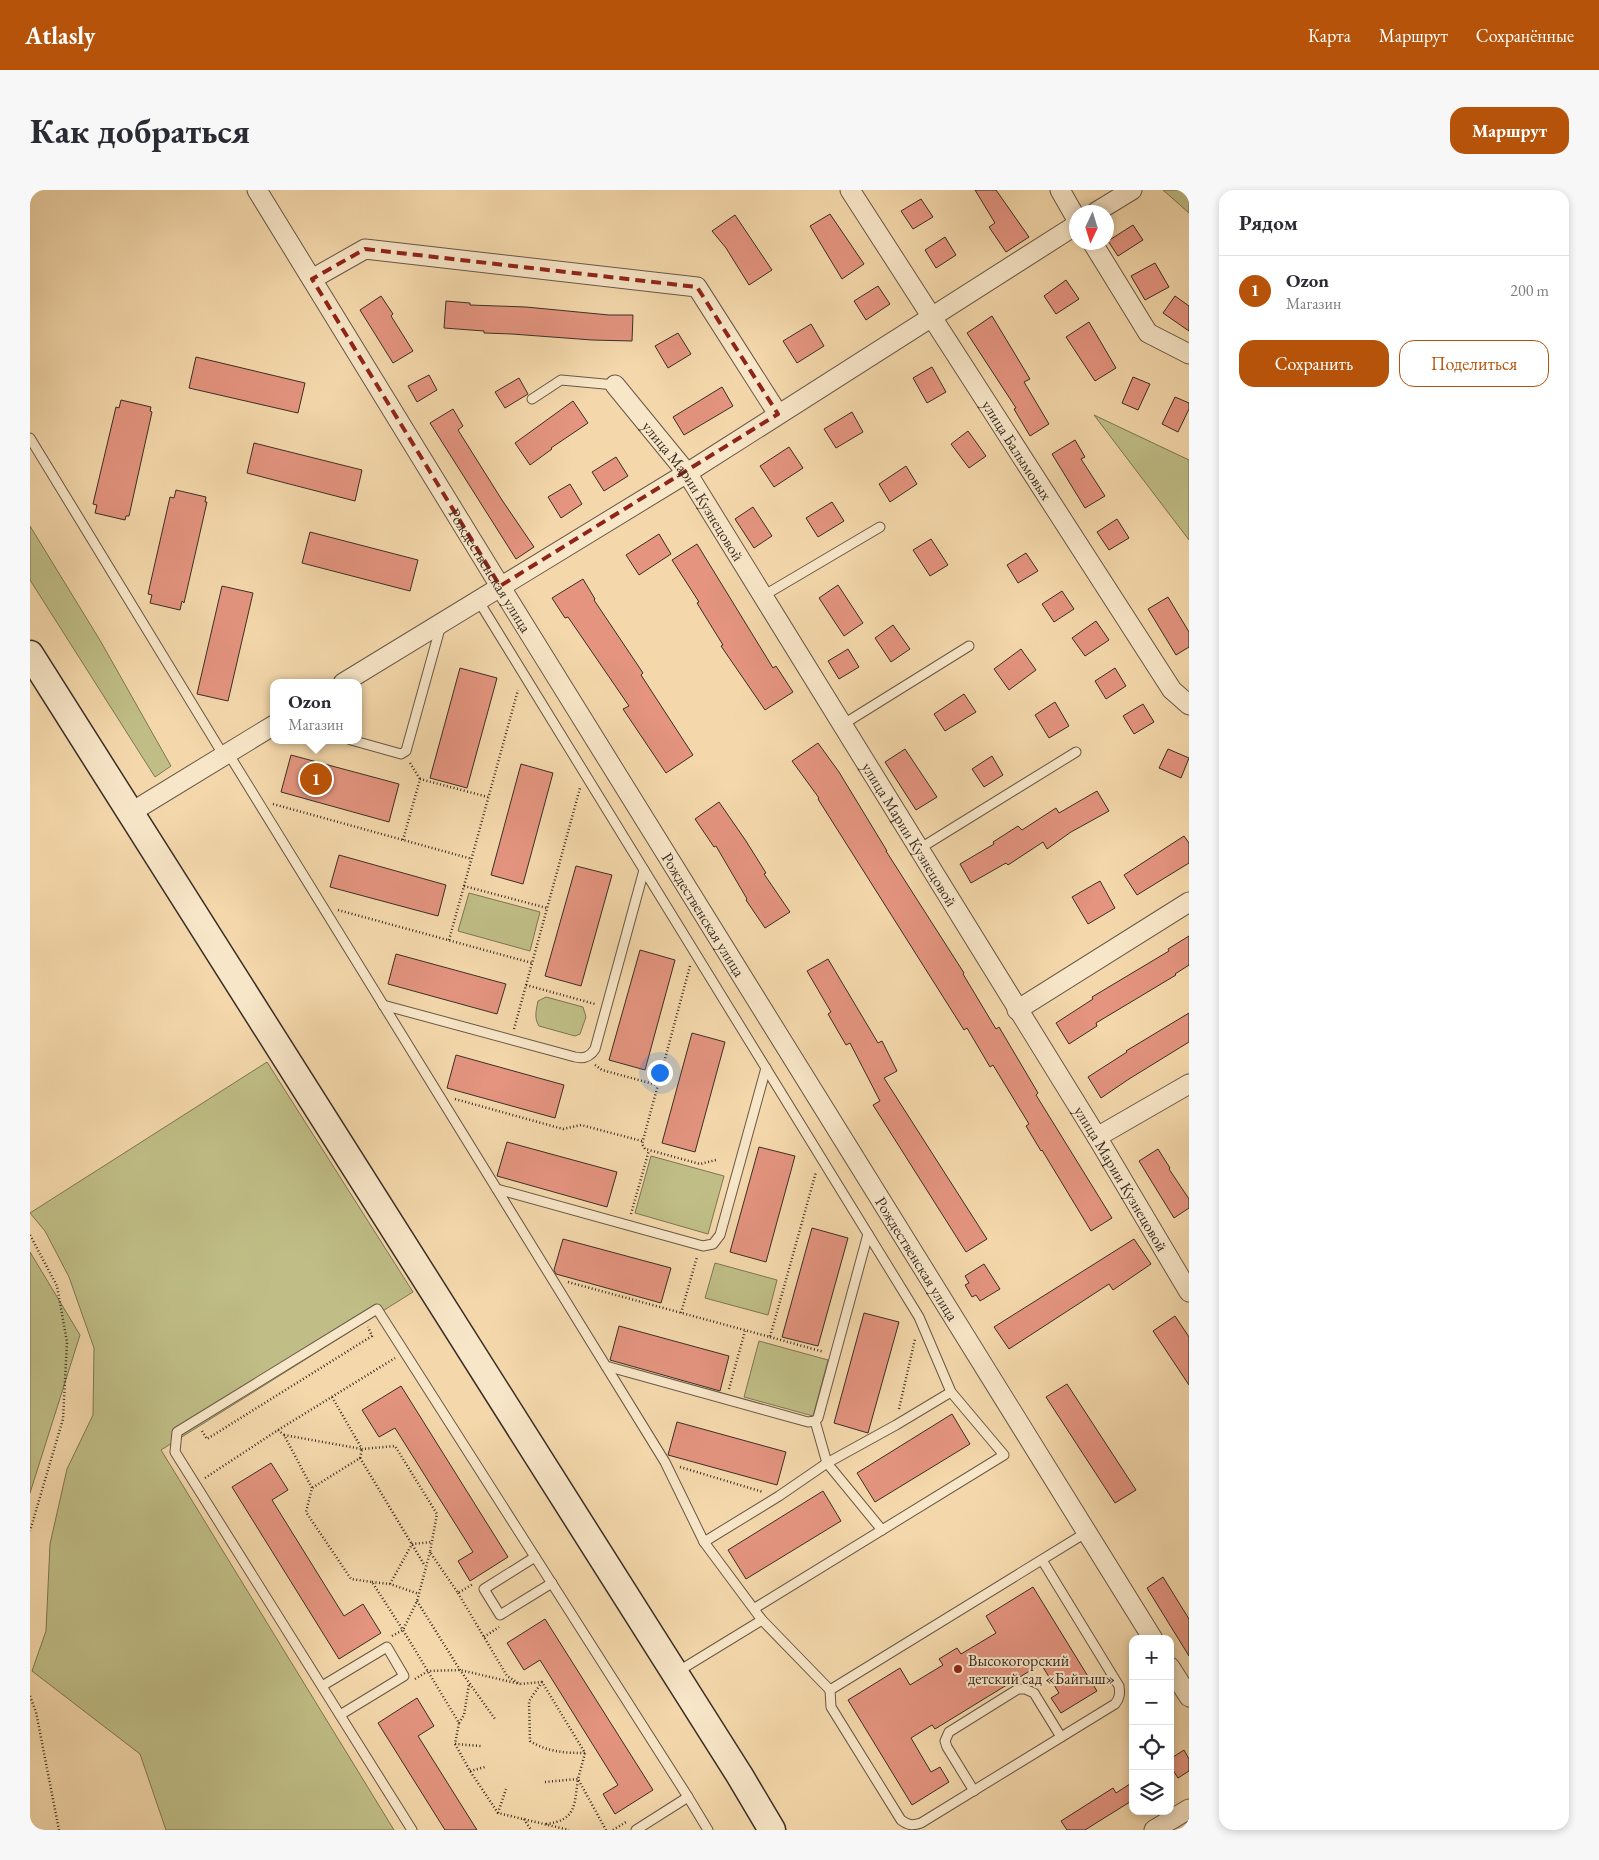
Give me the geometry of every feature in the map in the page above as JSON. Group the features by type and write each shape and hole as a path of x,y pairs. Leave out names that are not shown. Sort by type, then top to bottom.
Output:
{"street":[{"name":"Рождественская улица","path":"257,190 500,586 1151,1635"},
{"name":"улица Балымовых","path":"850,190 1172,690 1189,705"},
{"path":"1060,190 1069,206"},
{"path":"1107,205 1132,190"},
{"path":"349,679 687,473 1069,229"},
{"path":"312,280 365,249 697,287 778,414"},
{"path":"1097,250 1148,332 1189,354"},
{"name":"улица Марии Кузнецовой","path":"615,385 687,473 1097,1137 1189,1292"},
{"path":"30,654 772,1830"},
{"path":"130,813 270,727"},
{"path":"1018,1010 1189,902"},
{"path":"1097,1137 1189,1084"},
{"path":"1174,1673 1189,1696"},
{"path":"1154,1830 1189,1809"}],"lane":[{"path":"532,399 561,380 615,385"},
{"path":"30,438 226,754 257,800 606,1366 664,1462 704,1542 762,1620 830,1690 832,1707 901,1820 906,1824 921,1823 1115,1704 1120,1692 1119,1686 1042,1560"},
{"path":"763,596 880,527"},
{"path":"478,600 920,1317 950,1392 1004,1455 754,1608"},
{"path":"362,743 401,754 406,750 441,622"},
{"path":"842,725 970,646"},
{"path":"919,849 1076,752"},
{"path":"383,1005 580,1059 588,1057 595,1049 644,870"},
{"path":"496,1189 709,1246 720,1235 766,1068"},
{"path":"606,1366 810,1422 815,1421 818,1418 868,1234"},
{"path":"412,1830 175,1452 177,1432 377,1309 708,1830"},
{"path":"704,1542 779,1496 826,1463 896,1425 950,1392"},
{"path":"815,1421 826,1463 882,1530"},
{"path":"830,1690 1087,1532"},
{"path":"535,1557 484,1589 500,1615 552,1583"},
{"path":"675,1674 762,1620"},
{"path":"322,1686 387,1647 404,1676 340,1715"},
{"path":"974,1791 945,1741 949,1732 964,1722 1018,1689 1025,1689 1034,1694 1060,1737"},
{"path":"636,1830 688,1798"}],"path":[{"path":"449,940 523,673"},
{"path":"404,753 420,779 488,797"},
{"path":"511,1040 584,773"},
{"path":"403,840 420,779"},
{"path":"257,800 472,858"},
{"path":"464,886 547,908"},
{"path":"322,905 532,963"},
{"path":"694,951 642,1141 643,1147 649,1150 700,1164 716,1160"},
{"path":"526,984 606,1007"},
{"path":"588,1057 602,1070 657,1085"},
{"path":"438,1094 563,1129 581,1125 642,1141"},
{"path":"628,1225 649,1150"},
{"path":"770,1338 820,1156"},
{"path":"30,1235 57,1286 67,1342 63,1419 30,1531"},
{"path":"681,1313 700,1245"},
{"path":"551,1277 835,1355"},
{"path":"896,1425 920,1317"},
{"path":"194,1435 202,1430 207,1439 372,1336 367,1326 375,1324"},
{"path":"726,1399 745,1330"},
{"path":"195,1484 404,1352"},
{"path":"332,1397 362,1449 360,1458 426,1567"},
{"path":"278,1430 284,1435 312,1488 306,1512 351,1579 390,1584 419,1594"},
{"path":"284,1435 362,1449 395,1446 437,1514 430,1552 417,1601 404,1630 388,1639"},
{"path":"312,1488 360,1458"},
{"path":"664,1462 779,1496"},
{"path":"412,1544 432,1542"},
{"path":"390,1584 412,1544"},
{"path":"430,1552 458,1593 507,1676 520,1684"},
{"path":"372,1582 404,1630 459,1722"},
{"path":"458,1593 474,1583"},
{"path":"417,1601 469,1684 495,1719"},
{"path":"484,1637 500,1627"},
{"path":"412,1681 428,1671 460,1670 520,1684 542,1682"},
{"path":"542,1682 585,1753 572,1811 561,1822 545,1824"},
{"path":"542,1682 530,1701 530,1741 540,1748 562,1753 585,1753"},
{"path":"469,1684 464,1715 459,1722 456,1744 470,1771 498,1813 569,1830"},
{"path":"30,1696 36,1712 59,1830"},
{"path":"456,1744 481,1746"},
{"path":"470,1771 485,1766"},
{"path":"545,1782 578,1779"},
{"path":"578,1779 606,1830"},
{"path":"498,1813 506,1789"},
{"path":"524,1819 531,1830"},
{"path":"612,1830 628,1820"}],"highlighted area":[{"path":"365,249 697,287 778,414 500,586 312,279"}],"shaded area":[{"path":"1163,190 1181,190 1189,194 1189,213"},
{"path":"1094,415 1189,460 1189,540"},
{"path":"30,526 101,642 171,766 155,777 30,580"},
{"path":"469,893 540,912 530,951 458,931"},
{"path":"546,997 583,1007 586,1017 580,1034 575,1036 539,1026 536,1017 538,1001"},
{"path":"267,1062 413,1292 161,1450 394,1830 166,1830 140,1754 32,1671 46,1631 50,1544 67,1469 93,1415 94,1348 69,1277 45,1231 30,1213"},
{"path":"651,1156 724,1176 708,1234 635,1213"},
{"path":"30,1252 80,1335 30,1493"},
{"path":"715,1263 777,1280 768,1315 705,1298"},
{"path":"759,1341 828,1360 813,1416 744,1397"}],"building":[{"path":"975,190 996,190 1029,237 1006,252 989,227 995,223"},
{"path":"921,199 933,217 913,229 901,211"},
{"path":"830,214 864,264 842,279 810,226"},
{"path":"735,215 772,270 749,285 726,248 712,231"},
{"path":"1133,225 1143,240 1118,256 1114,250 1114,237"},
{"path":"945,237 956,255 936,268 925,250"},
{"path":"1155,263 1169,287 1145,300 1131,276"},
{"path":"1066,280 1079,299 1056,314 1044,296"},
{"path":"878,286 890,304 866,320 854,301"},
{"path":"381,296 413,351 393,363 360,310"},
{"path":"1175,296 1189,306 1189,331 1163,313"},
{"path":"446,301 470,303 470,305 633,315 632,341 484,333 484,331 444,328"},
{"path":"992,316 1030,379 1024,382 1049,424 1030,436 1014,409 1016,408 967,333"},
{"path":"1089,322 1116,368 1095,381 1066,337"},
{"path":"811,324 824,346 797,363 783,341"},
{"path":"678,333 691,354 668,368 655,346"},
{"path":"196,357 305,383 298,413 189,388"},
{"path":"932,367 946,392 927,403 913,378"},
{"path":"429,375 437,390 417,402 408,386"},
{"path":"1133,377 1150,384 1138,410 1122,403"},
{"path":"519,378 528,394 505,408 495,392"},
{"path":"722,387 733,406 684,435 673,417"},
{"path":"1175,397 1189,403 1189,409 1178,432 1162,424"},
{"path":"121,400 151,407 150,411 152,412 129,516 126,516 125,520 95,513 97,505 93,504 116,407 119,408"},
{"path":"573,401 588,423 530,465 515,443"},
{"path":"453,409 463,426 458,430 534,547 516,559 430,423"},
{"path":"852,412 863,432 836,448 824,429"},
{"path":"968,431 986,456 969,468 951,444"},
{"path":"1075,440 1085,457 1081,459 1105,496 1085,508 1052,454"},
{"path":"254,443 362,470 355,501 247,473"},
{"path":"789,447 803,468 774,487 760,466"},
{"path":"616,457 628,476 604,491 592,472"},
{"path":"906,466 917,484 890,502 879,484"},
{"path":"570,484 582,504 561,518 548,497"},
{"path":"176,490 206,497 205,502 207,502 184,603 182,601 180,610 150,603 152,595 148,594 170,497 174,498"},
{"path":"832,502 844,521 818,537 806,518"},
{"path":"753,507 772,536 754,548 735,519"},
{"path":"1117,519 1129,538 1109,550 1097,532"},
{"path":"310,532 418,560 410,591 302,563"},
{"path":"659,534 671,554 639,575 626,555"},
{"path":"931,539 948,565 930,576 913,550"},
{"path":"697,544 773,668 776,666 793,692 765,710 721,646 723,645 697,603 699,602 672,560"},
{"path":"1026,553 1038,571 1018,583 1007,565"},
{"path":"583,579 594,600 643,673 641,675 693,755 666,773 623,709 629,706 568,617 565,618 552,598"},
{"path":"838,585 863,623 844,636 819,598"},
{"path":"222,586 253,593 228,701 197,694"},
{"path":"1062,591 1074,609 1054,622 1042,604"},
{"path":"1168,597 1189,632 1189,647 1176,655 1148,609"},
{"path":"1096,621 1109,640 1085,656 1072,638"},
{"path":"893,625 910,649 891,662 875,638"},
{"path":"848,649 859,667 839,679 828,661"},
{"path":"1021,649 1036,670 1009,690 994,669"},
{"path":"460,668 497,678 467,788 430,778"},
{"path":"1115,668 1126,686 1106,699 1095,681"},
{"path":"964,694 976,712 945,731 934,714"},
{"path":"1055,702 1069,726 1049,738 1035,715"},
{"path":"1143,704 1154,722 1134,734 1123,716"},
{"path":"818,743 839,772 886,851 964,973 996,1029 999,1027 1038,1093 1036,1095 1112,1218 1091,1231 1026,1126 1029,1124 993,1065 990,1067 967,1028 964,1030 819,798 792,761"},
{"path":"905,749 937,797 916,810 885,762"},
{"path":"1168,749 1189,758 1181,778 1159,768"},
{"path":"291,755 399,784 389,822 281,792"},
{"path":"992,756 1003,775 984,787 972,769"},
{"path":"521,764 553,773 523,884 491,875"},
{"path":"1097,791 1109,811 1071,832 1047,849 1043,842 1008,865 1006,863 971,883 960,864 994,844 993,842 1018,826 1022,830 1056,808 1059,813"},
{"path":"719,802 746,841 766,873 764,874 790,912 765,928 746,900 716,846 714,847 695,819"},
{"path":"1184,836 1189,843 1189,863 1137,895 1124,875"},
{"path":"339,855 446,885 438,916 330,887"},
{"path":"576,866 612,875 581,986 545,976"},
{"path":"1100,881 1115,908 1088,924 1072,897"},
{"path":"1189,936 1189,965 1176,975 1096,1023 1097,1026 1069,1044 1056,1023 1093,999 1092,997 1169,951 1168,949"},
{"path":"640,950 675,960 645,1070 609,1060"},
{"path":"396,954 506,984 497,1014 388,984"},
{"path":"828,959 878,1043 882,1041 897,1071 884,1078 987,1239 966,1252 873,1105 880,1101 850,1043 846,1045 828,1014 831,1012 807,971"},
{"path":"1189,1013 1189,1042 1101,1098 1088,1077 1126,1051"},
{"path":"692,1033 725,1042 695,1152 662,1143"},
{"path":"456,1055 564,1085 555,1118 447,1088"},
{"path":"507,1142 617,1172 607,1207 497,1176"},
{"path":"759,1147 795,1156 766,1262 730,1252"},
{"path":"1158,1149 1189,1199 1189,1208 1174,1218 1139,1161"},
{"path":"812,1228 848,1238 818,1346 782,1337"},
{"path":"563,1239 671,1268 661,1303 556,1274 554,1270"},
{"path":"1134,1239 1151,1264 1113,1290 1109,1284 1009,1349 994,1327"},
{"path":"984,1264 1000,1289 980,1301 976,1295 972,1297 965,1285 969,1283 965,1276"},
{"path":"864,1313 899,1322 868,1433 834,1423"},
{"path":"1175,1316 1189,1337 1189,1385 1153,1331"},
{"path":"619,1326 729,1356 720,1391 610,1360"},
{"path":"1067,1384 1136,1490 1115,1503 1046,1397"},
{"path":"401,1386 508,1557 470,1581 458,1561 473,1552 395,1428 379,1437 362,1410"},
{"path":"952,1414 970,1444 875,1502 857,1473"},
{"path":"677,1422 786,1452 777,1485 668,1455"},
{"path":"271,1463 288,1490 272,1500 344,1616 363,1604 381,1633 339,1659 232,1487"},
{"path":"823,1491 841,1521 746,1579 728,1550"},
{"path":"1163,1577 1189,1619 1189,1656 1147,1588"},
{"path":"1033,1587 1097,1691 1061,1713 1051,1698 1059,1693 1041,1664 935,1729 932,1725 911,1738 931,1772 940,1767 949,1782 912,1805 848,1700 900,1668 910,1685 943,1665 939,1659 957,1648 961,1654 996,1633 986,1616"},
{"path":"545,1619 653,1790 615,1814 603,1794 618,1785 540,1660 524,1670 507,1643"},
{"path":"417,1698 434,1726 418,1736 477,1830 445,1830 378,1723"},
{"path":"1184,1750 1189,1759 1189,1771 1178,1778 1174,1772 1174,1756"},
{"path":"1129,1785 1129,1802 1085,1830 1067,1830 1061,1821 1113,1788 1116,1793"}],"place":[{"name":"Ozon","path":"316,779"},
{"name":"Высокогорский детский сад «Байгыш»","path":"958,1669"}]}
